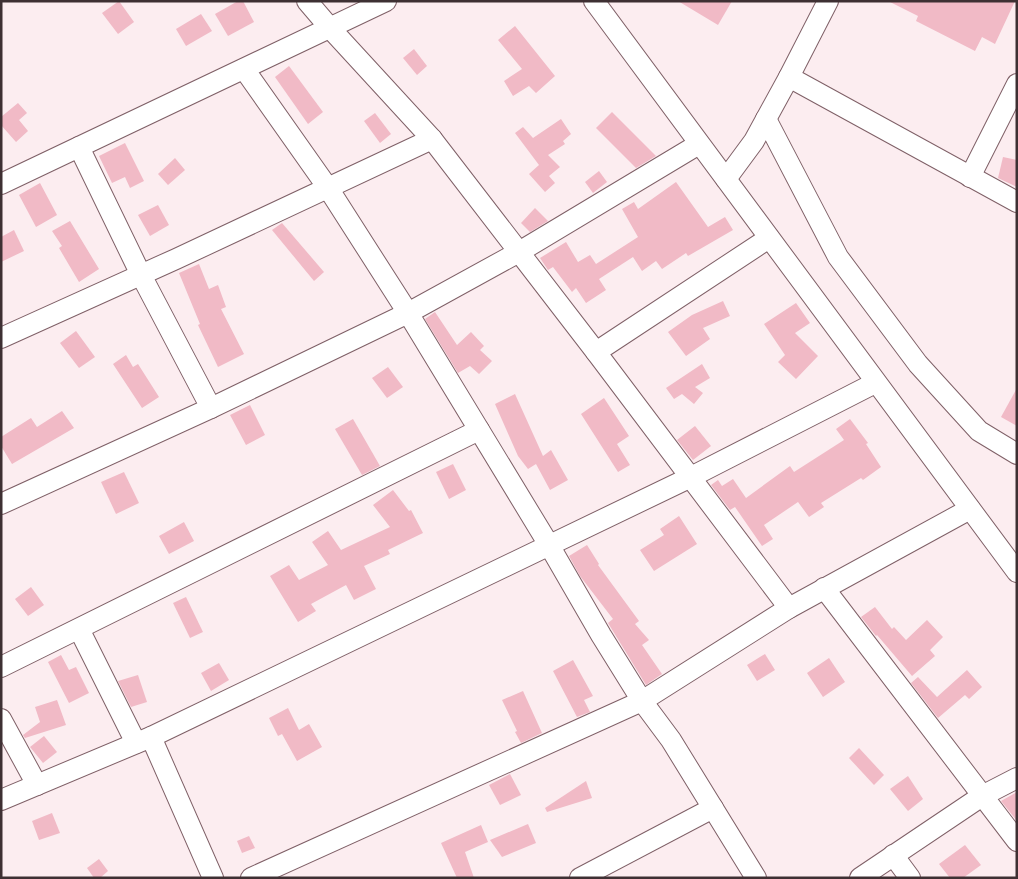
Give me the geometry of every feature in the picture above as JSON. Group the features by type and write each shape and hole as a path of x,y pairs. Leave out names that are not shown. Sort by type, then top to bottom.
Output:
{"street":[{"path":"307,1 432,139 789,608"},
{"path":"1,184 386,1"},
{"path":"594,1 875,383 1017,572"},
{"path":"726,179 754,140 828,1"},
{"path":"244,69 328,188 408,314 549,545 601,635 642,701 672,740 756,878"},
{"path":"789,77 970,178 1017,202"},
{"path":"970,178 1017,84"},
{"path":"766,119 838,257 918,364 979,431 1017,454"},
{"path":"1,338 432,139"},
{"path":"1,504 211,408 408,314 519,252 699,144"},
{"path":"79,147 141,275 211,408"},
{"path":"596,352 769,238"},
{"path":"1,800 144,740 691,477 875,383"},
{"path":"1,667 479,430"},
{"path":"251,878 642,701 789,608 970,509"},
{"path":"824,588 1017,841"},
{"path":"79,629 144,740 213,878"},
{"path":"1,719 37,785"},
{"path":"860,878 982,796 1017,778"},
{"path":"580,878 713,808"},
{"path":"893,855 910,878"}],"building":[{"path":"119,1 134,22 118,34 102,13"},
{"path":"238,1 243,1 254,22 228,36 215,14"},
{"path":"678,1 732,1 718,25"},
{"path":"888,1 1015,1 995,44 982,37 975,51 916,21 918,16"},
{"path":"201,14 212,31 186,46 176,29"},
{"path":"515,26 555,76 536,93 529,86 513,96 504,81 522,69 498,40"},
{"path":"414,49 427,66 417,75 403,58"},
{"path":"289,66 323,112 308,124 275,77"},
{"path":"18,103 27,113 19,120 28,131 16,142 1,125 1,117"},
{"path":"612,112 656,156 636,168 596,128"},
{"path":"375,113 391,134 380,143 364,121"},
{"path":"561,119 571,134 563,141 565,144 548,155 560,167 549,176 555,183 545,192 529,174 539,165 515,133 523,127 533,138"},
{"path":"125,143 144,181 130,188 125,177 112,183 99,156"},
{"path":"1003,157 1017,160 1017,187 998,178"},
{"path":"175,158 185,170 168,185 158,174"},
{"path":"599,171 607,182 593,193 585,182"},
{"path":"676,182 708,227 725,217 733,230 688,256 686,253 662,269 656,261 642,271 633,257 599,279 606,290 586,303 576,288 572,292 553,267 548,270 540,258 566,242 578,262 590,255 596,264 638,237 622,209 634,202 638,209"},
{"path":"40,183 57,215 36,227 19,195"},
{"path":"158,205 169,225 150,236 138,215"},
{"path":"535,208 548,221 530,232 521,223"},
{"path":"70,221 99,269 79,282 59,248 62,246 52,231"},
{"path":"282,223 324,272 314,281 272,230"},
{"path":"14,230 24,251 1,262 1,237"},
{"path":"199,264 209,289 218,285 226,307 221,309 244,354 218,367 198,325 200,324 179,273"},
{"path":"723,301 730,316 703,328 710,339 686,356 668,332 692,315"},
{"path":"796,303 810,323 795,333 818,356 796,379 778,362 785,355 764,324"},
{"path":"435,312 457,345 471,332 484,346 480,350 492,361 479,374 470,366 458,373 425,319"},
{"path":"76,331 95,357 79,368 60,343"},
{"path":"126,355 133,367 138,364 159,397 142,408 113,364"},
{"path":"702,364 710,378 695,387 703,393 694,404 682,394 674,399 666,388"},
{"path":"388,367 403,387 387,398 372,378"},
{"path":"1017,388 1017,426 1001,417"},
{"path":"515,394 543,456 551,450 568,480 550,490 536,464 528,469 518,456 495,404"},
{"path":"604,398 629,436 617,444 630,465 618,472 581,414"},
{"path":"250,405 265,435 246,445 230,415"},
{"path":"62,411 74,428 12,464 1,446 1,437 31,418 37,427"},
{"path":"353,419 380,466 362,475 335,429"},
{"path":"850,419 868,443 866,444 881,467 863,480 861,478 821,503 824,507 809,517 798,502 764,525 773,539 762,546 735,507 730,510 711,485 718,480 722,486 733,479 746,498 790,466 794,472 844,440 836,429"},
{"path":"695,426 711,446 693,460 677,440"},
{"path":"453,464 466,490 449,499 436,472"},
{"path":"124,472 139,503 116,514 101,482"},
{"path":"393,490 409,511 411,510 423,533 388,550 390,554 364,566 376,589 354,600 346,585 311,604 316,611 298,622 270,576 289,565 299,580 328,565 312,542 328,531 341,550 390,527 373,505"},
{"path":"679,516 697,544 654,571 640,550 664,535 660,529"},
{"path":"184,522 194,541 169,554 159,536"},
{"path":"587,545 598,565 639,621 635,624 649,640 642,645 662,674 646,685 608,623 613,619 580,576 569,556"},
{"path":"31,587 44,605 28,616 15,599"},
{"path":"186,597 203,632 190,638 173,603"},
{"path":"875,607 892,629 894,627 906,640 927,620 943,637 930,650 935,656 912,676 861,617"},
{"path":"765,654 775,670 757,681 747,665"},
{"path":"61,655 69,670 76,667 89,693 69,703 48,662"},
{"path":"829,658 845,682 823,697 807,673"},
{"path":"573,660 593,696 584,700 590,712 577,717 553,671"},
{"path":"219,663 229,680 211,691 201,673"},
{"path":"967,670 982,687 969,699 965,695 938,718 911,683 918,677 937,697"},
{"path":"138,675 147,702 131,707 118,681"},
{"path":"523,691 542,733 521,743 502,700"},
{"path":"57,700 66,725 25,738 23,735 40,722 35,707"},
{"path":"288,708 299,730 309,724 322,747 297,761 282,734 278,736 269,718"},
{"path":"44,736 57,752 43,763 30,747"},
{"path":"859,748 884,775 874,785 849,758"},
{"path":"510,774 521,795 500,805 489,785"},
{"path":"908,776 923,799 908,811 890,789"},
{"path":"586,781 592,798 547,812 545,808"},
{"path":"1017,792 1017,821 1001,801"},
{"path":"52,813 60,833 39,840 32,821"},
{"path":"528,824 536,843 502,857 490,840"},
{"path":"481,825 488,842 465,852 474,878 457,878 441,843"},
{"path":"249,836 255,848 242,853 237,841"},
{"path":"965,845 981,865 963,878 950,878 939,864"},
{"path":"99,859 108,871 100,878 94,878 87,868"}]}
